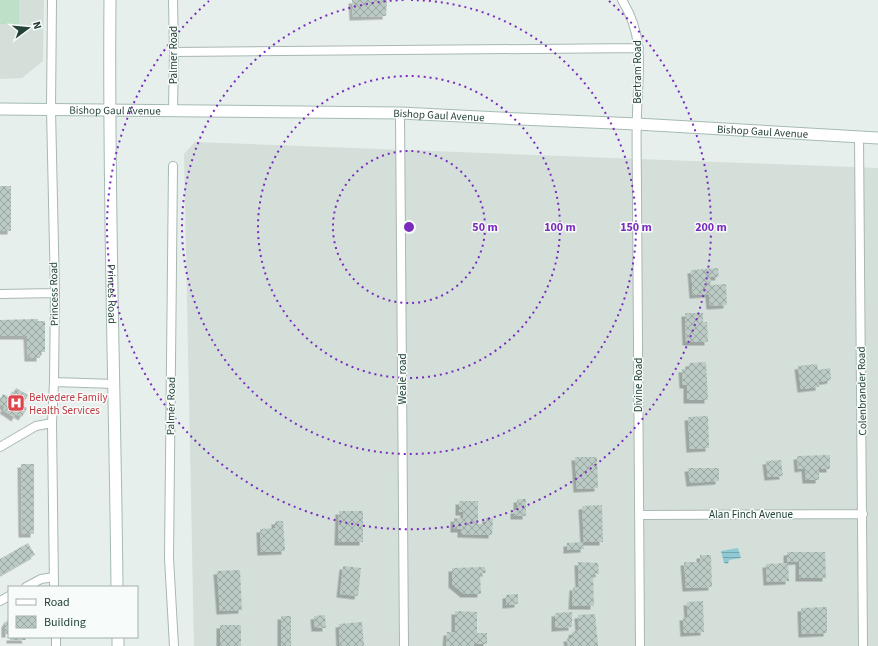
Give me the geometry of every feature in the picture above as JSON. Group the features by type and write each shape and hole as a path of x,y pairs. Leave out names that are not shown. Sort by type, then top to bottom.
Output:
{"main road":[{"name":"Princes Road","path":"110,0 109,109 115,384 117,586"},
{"name":"Bishop Gaul Avenue","path":"0,109 400,113 637,124 878,138"}],"street":[{"name":"Princess Road","path":"52,0 54,293 54,382 52,423 54,586"},
{"name":"Palmer Road","path":"173,0 173,110"},
{"name":"Bertram Road","path":"622,0 630,13 637,32 639,48 637,124"},
{"path":"174,52 639,48"},
{"name":"Weale road","path":"400,113 404,646"},
{"name":"Divine Road","path":"637,124 640,646"},
{"name":"Colenbrander Road","path":"859,137 863,646"},
{"name":"Palmer Road","path":"174,166 169,558 174,646"},
{"path":"0,294 54,293"},
{"path":"54,382 115,384"},
{"path":"0,447 36,426 52,423"},
{"name":"Alan Finch Avenue","path":"639,515 863,514"},
{"path":"28,586 40,579 54,577"}],"shaded area":[{"path":"0,0 44,0 43,61 22,78 0,79"},
{"path":"195,142 878,168 878,646 194,646 184,154"}],"green space":[{"path":"0,0 19,0 19,25 0,24"}],"water":[{"path":"738,548 741,558 729,560 728,564 724,563 721,551"}],"building":[{"path":"352,0 387,0 386,16 353,17"},
{"path":"0,186 11,186 11,231 0,231"},
{"path":"718,268 719,277 710,277 711,285 726,284 727,305 710,306 709,294 693,295 691,270"},
{"path":"685,313 703,313 703,322 707,322 708,342 686,342"},
{"path":"38,319 38,321 45,321 45,352 40,352 40,358 28,358 27,336 0,336 0,320"},
{"path":"706,362 708,400 687,400 687,385 683,385 682,369 689,369 689,363"},
{"path":"817,364 818,370 830,368 831,380 819,382 819,387 801,389 798,366"},
{"path":"16,388 28,395 22,405 27,408 22,417 17,414 15,418 3,410 5,407 0,404 0,399 3,394 10,398"},
{"path":"708,416 709,448 690,449 688,417"},
{"path":"830,455 830,469 819,469 819,480 806,480 805,468 798,469 797,456"},
{"path":"575,457 597,457 598,488 577,489"},
{"path":"781,460 783,476 768,477 766,461"},
{"path":"21,464 34,464 34,534 22,534"},
{"path":"688,468 719,468 719,481 690,483"},
{"path":"517,499 526,499 526,516 514,516 514,510 517,510"},
{"path":"459,501 478,501 478,524 486,524 486,518 493,518 492,535 461,534 461,529 454,529 454,518 463,519 464,512 459,512"},
{"path":"602,505 603,542 584,542 582,506"},
{"path":"339,511 363,511 363,542 338,542"},
{"path":"275,521 283,521 285,551 261,552 260,529 275,528"},
{"path":"584,542 584,549 567,550 567,543"},
{"path":"28,543 35,555 0,575 0,559"},
{"path":"787,552 825,552 826,578 799,578 799,561 787,562"},
{"path":"700,555 711,555 712,587 686,588 684,562 700,562"},
{"path":"578,562 598,563 599,574 593,573 594,606 572,606 573,587 579,587"},
{"path":"788,563 789,581 767,582 766,564"},
{"path":"343,566 361,568 358,596 340,594"},
{"path":"485,567 486,573 480,573 481,594 464,594 452,584 452,568"},
{"path":"240,570 242,610 220,611 217,571"},
{"path":"518,594 518,604 506,605 506,595"},
{"path":"703,601 704,632 684,633 683,617 688,617 687,602"},
{"path":"827,607 827,633 802,634 801,608"},
{"path":"455,611 477,612 477,633 487,633 487,644 474,644 474,646 446,646 447,632 455,632"},
{"path":"572,612 572,627 555,628 555,613"},
{"path":"595,614 598,646 568,646 567,638 572,638 572,632 579,630 578,615"},
{"path":"325,615 326,628 315,628 314,616"},
{"path":"281,616 291,616 291,646 281,646"},
{"path":"8,620 8,634 5,634 5,624"},
{"path":"362,622 364,646 340,646 339,624"},
{"path":"220,625 241,625 241,646 220,646"},
{"path":"10,638 25,638 26,640 10,640"}],"place":[{"name":"Belvedere Family Health Services","path":"16,403"}]}
